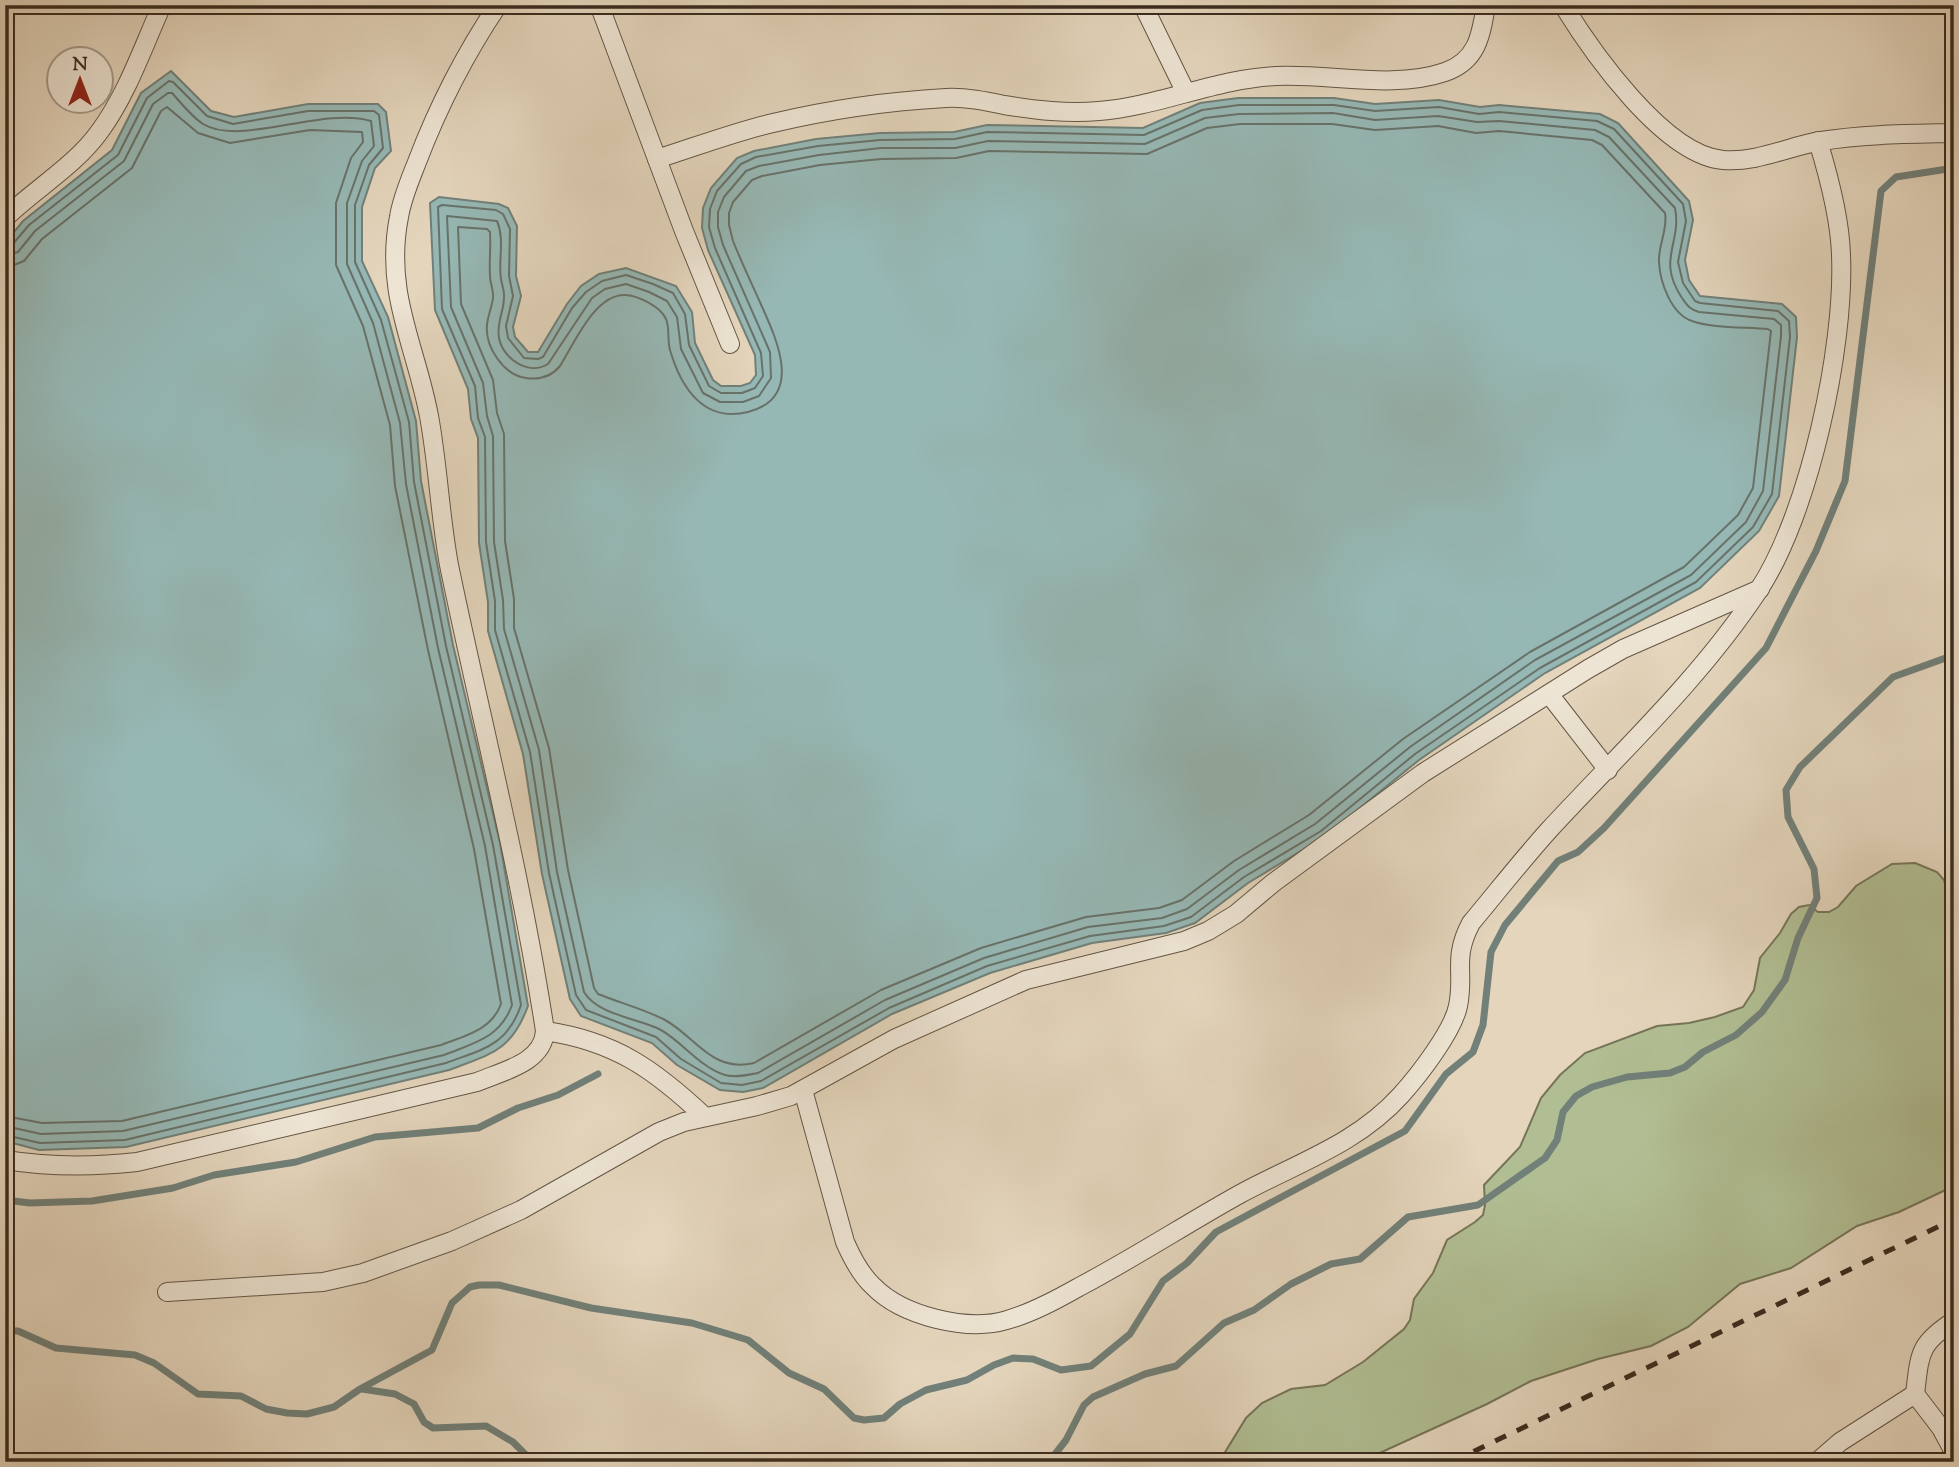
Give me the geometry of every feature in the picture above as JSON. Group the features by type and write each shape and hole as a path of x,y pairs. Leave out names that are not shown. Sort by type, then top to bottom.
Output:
{"street":[{"path":"5,218 54,177 100,131 122,93 162,5"},
{"path":"5,1160 89,1167 137,1162 477,1082 518,1066 538,1053 544,1042 545,1031 534,958 449,561 429,417 399,307 396,284 398,218 407,189 427,135 450,88 476,38 498,5"},
{"path":"531,5 623,5"},
{"path":"1143,5 1186,93"},
{"path":"657,159 772,123 815,114 947,98 977,99 1041,110 1078,112 1126,109 1245,79 1275,76 1418,78 1445,72 1465,62 1476,50 1486,5"},
{"path":"1563,5 1587,44 1633,98 1685,147 1721,160 1744,160 1818,141 1861,136 1954,132"},
{"path":"600,6 730,344"},
{"path":"803,1090 845,1242 855,1263 873,1286 892,1302 923,1315 952,1322 1004,1321 1026,1314 1133,1259 1239,1195 1326,1153 1383,1115 1422,1071 1450,1026 1458,1007 1462,939 1471,923 1549,831 1639,738 1723,639 1759,589 1784,544 1800,498 1827,393 1835,342 1841,255 1837,220 1818,141"},
{"path":"167,1292 323,1282 363,1273 452,1241 521,1210 659,1132 684,1122 757,1106 803,1090 894,1039 1026,980 1184,941 1208,931 1236,914 1273,883 1423,773 1549,694 1623,649 1759,589"},
{"path":"1549,694 1608,770"},
{"path":"545,1031 600,1043 623,1053 661,1078 705,1117"},
{"path":"1954,1321 1924,1345 1920,1353 1915,1394 1941,1428 1954,1452"},
{"path":"1817,1462 1840,1442 1915,1394"}],"green space":[{"path":"1915,863 1937,872 1944,880 1954,943 1954,1186 1899,1212 1857,1226 1791,1268 1740,1284 1688,1327 1651,1346 1598,1359 1531,1381 1360,1462 1219,1462 1246,1418 1262,1403 1291,1389 1325,1385 1363,1362 1404,1329 1410,1320 1414,1299 1433,1273 1447,1240 1483,1215 1484,1185 1520,1147 1541,1098 1560,1075 1585,1053 1657,1026 1689,1023 1743,1007 1754,990 1760,958 1791,914 1799,907 1809,905 1818,912 1829,912 1838,907 1856,886 1892,864"}],"water":[{"path":"171,71 211,111 234,117 308,104 378,104 386,112 391,151 375,168 362,207 362,261 388,317 416,421 421,481 453,645 500,843 528,1006 514,1033 498,1049 449,1070 126,1147 39,1150 5,1141 5,243 23,221 112,150 141,93"},
{"path":"1238,98 1334,98 1375,104 1439,100 1480,107 1499,105 1600,114 1618,123 1689,201 1693,220 1685,260 1689,280 1700,296 1782,304 1796,317 1797,337 1779,496 1759,531 1700,588 1545,673 1419,760 1324,837 1248,883 1195,923 1166,933 1092,943 990,973 892,1014 763,1088 743,1092 720,1090 677,1065 652,1043 581,1016 570,999 542,874 523,754 488,631 488,602 479,543 478,438 471,419 468,389 435,310 430,203 439,197 499,204 508,208 517,226 516,276 521,296 513,327 515,337 528,352 538,352 581,286 599,274 626,268 676,286 692,312 695,343 713,380 721,386 741,386 750,383 756,375 755,355 708,250 702,228 703,208 711,188 737,158 754,151 816,139 880,133 954,132 987,125 1143,128 1200,103"}],"waterway":[{"path":"5,1331 18,1331 56,1348 135,1355 154,1363 198,1394 241,1396 266,1409 307,1414 334,1407 360,1389 432,1350 452,1303 470,1287 479,1285 499,1285 591,1308 692,1323 748,1340 789,1373 824,1389 854,1418 864,1420 884,1418 900,1404 926,1390 967,1380 1013,1358 1033,1359 1061,1370 1091,1366 1130,1334 1163,1281 1187,1263 1216,1232 1405,1131 1446,1074 1473,1052 1483,1025 1491,952 1505,925 1558,861 1578,852 1604,828 1766,648 1816,551 1845,481 1881,191 1896,177 1954,168"},
{"path":"1049,1462 1066,1440 1084,1405 1093,1397 1145,1374 1176,1366 1224,1323 1254,1310 1291,1284 1331,1264 1360,1259 1408,1217 1478,1205 1545,1158 1557,1140 1563,1112 1576,1096 1592,1087 1627,1077 1670,1073 1685,1067 1703,1052 1736,1035 1762,1012 1785,980 1798,938 1817,898 1814,869 1788,817 1786,790 1800,767 1893,677 1954,655"},
{"path":"5,1200 30,1203 92,1201 173,1188 214,1175 296,1162 375,1137 478,1128 518,1108 558,1095 598,1074"},
{"path":"362,1389 395,1394 414,1404 424,1422 433,1428 486,1426 513,1442 533,1462"},
{"path":"570,1462 588,1462"}],"railway":[{"path":"1452,1462 1954,1219"}]}
